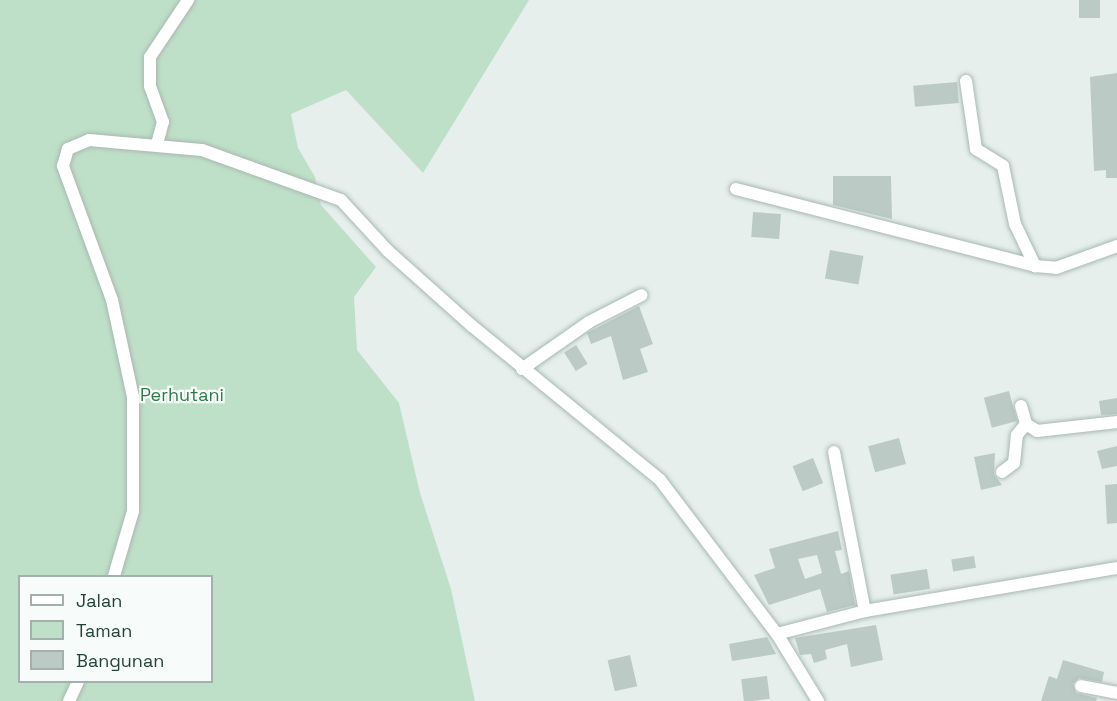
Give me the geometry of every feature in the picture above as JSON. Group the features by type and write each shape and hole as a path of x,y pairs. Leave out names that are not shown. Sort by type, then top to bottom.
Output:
{"street":[{"path":"157,144 163,122 150,86 150,57 188,0"},
{"path":"966,81 976,149 1004,166 1015,224 1035,266"},
{"path":"114,575 133,511 132,385 100,262 63,161 68,148 82,141 157,144 202,150 341,200 388,251 522,369 660,480 777,634 818,701"},
{"path":"736,189 1035,266 1056,268 1117,246"},
{"path":"522,369 589,322 642,295"},
{"path":"1021,406 1026,424"},
{"path":"1026,424 1044,431 1117,422"},
{"path":"1002,472 1014,463 1017,435 1026,424"},
{"path":"834,452 865,611"},
{"path":"777,634 865,611 1117,568"},
{"path":"69,701 77,683"},
{"path":"1081,686 1117,693"},
{"path":"806,701 810,687"}],"green space":[{"name":"Perhutani","path":"0,0 529,0 423,173 346,90 291,114 298,148 315,177 321,205 376,267 354,297 357,350 399,403 420,493 451,589 475,701 0,701"}],"building":[{"path":"1079,0 1100,0 1100,18 1079,18"},
{"path":"1117,73 1117,178 1106,178 1106,170 1094,171 1090,77"},
{"path":"957,82 959,103 915,107 913,86"},
{"path":"833,176 891,176 892,219 833,205"},
{"path":"753,212 781,214 779,239 751,237"},
{"path":"830,250 863,256 858,284 825,279"},
{"path":"639,306 653,344 640,349 648,372 623,380 611,336 591,344 587,333"},
{"path":"576,345 588,364 576,371 564,352"},
{"path":"1009,391 1017,421 992,428 984,398"},
{"path":"1117,398 1117,414 1101,415 1099,401"},
{"path":"899,438 906,464 875,472 868,446"},
{"path":"1117,446 1117,466 1102,469 1097,451"},
{"path":"995,453 994,474 1002,485 981,490 974,457"},
{"path":"813,458 823,483 803,491 793,466"},
{"path":"1117,484 1117,523 1107,524 1105,485"},
{"path":"838,531 842,550 835,551 841,574 849,571 855,605 827,612 820,589 769,605 754,575 775,568 769,549","holes":["817,555 822,573 805,579 798,559"]},
{"path":"974,556 976,568 953,571 951,560"},
{"path":"927,569 930,589 894,595 890,575"},
{"path":"876,625 883,660 851,667 847,644 825,650 827,659 814,663 811,654 800,655 795,638"},
{"path":"767,637 776,654 732,661 729,644"},
{"path":"630,655 637,686 615,691 608,660"},
{"path":"1063,660 1104,672 1102,682 1079,678 1073,684 1076,693 1097,698 1096,701 1041,701 1049,676 1057,679"},
{"path":"767,676 770,699 744,701 741,679"}]}
